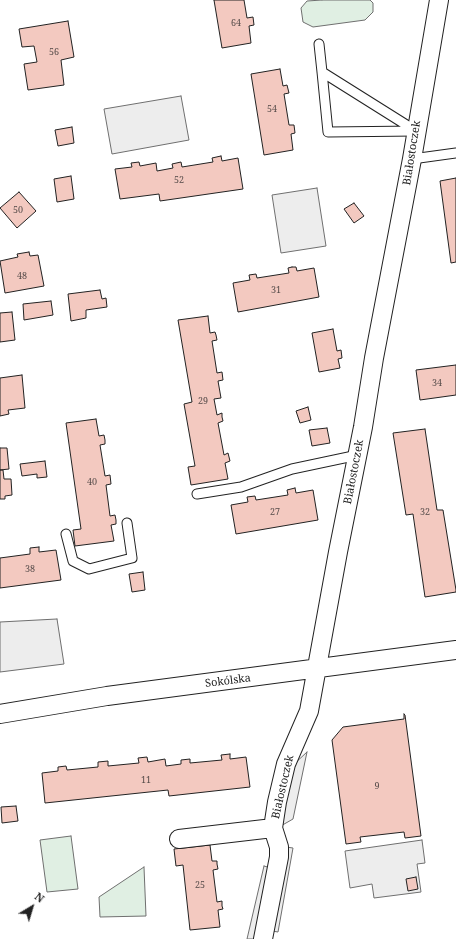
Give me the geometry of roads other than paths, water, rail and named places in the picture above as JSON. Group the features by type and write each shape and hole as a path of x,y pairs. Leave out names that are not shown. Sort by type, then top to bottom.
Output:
{"street":[{"name":"Białostoczek","path":"263,939 279,857 273,828 286,764 309,711 338,552 358,455 375,351 412,159 439,0"},
{"name":"Sokólska","path":"0,714 107,696 456,650"},
{"path":"179,839 273,828"}],"lane":[{"path":"319,44 328,132 416,131"},
{"path":"322,72 416,131"},
{"path":"412,159 456,153"},
{"path":"197,494 241,486 292,469 358,455"},
{"path":"66,534 73,560 88,569 132,558 127,523"}]}
